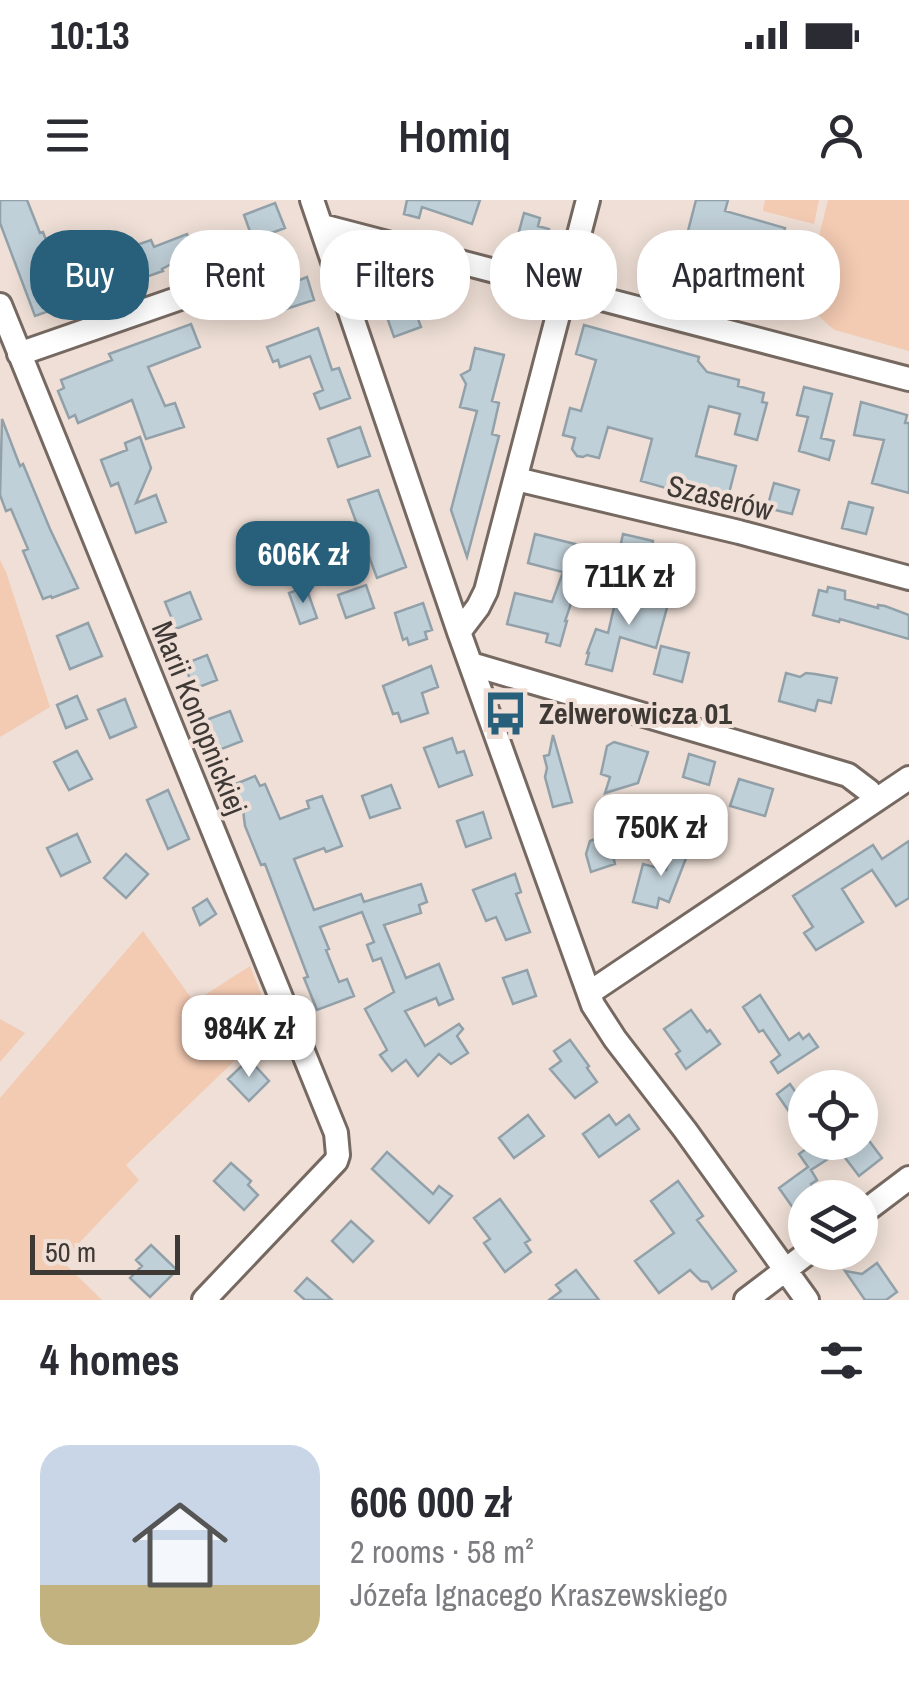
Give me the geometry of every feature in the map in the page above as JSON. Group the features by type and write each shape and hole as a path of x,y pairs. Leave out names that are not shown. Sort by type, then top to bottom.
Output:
{"street":[{"path":"312,200 323,230"},
{"path":"580,230 588,200"},
{"path":"322,226 335,230"},
{"path":"19,354 169,302"},
{"path":"617,304 909,379"},
{"name":"Marii Konopnickiej","path":"0,305 336,1133 338,1154 328,1170 204,1300"},
{"path":"353,320 593,1006 807,1300"},
{"path":"459,632 486,591 556,320"},
{"name":"Szaserów","path":"516,480 739,532 909,578"},
{"path":"471,664 848,776 875,800"},
{"path":"589,993 909,778"},
{"path":"878,1201 909,1178"},
{"path":"746,1300 786,1270"}],"shaded area":[{"path":"765,200 819,200 814,224 763,211"},
{"path":"828,200 909,200 909,351 835,330 823,320 840,320 840,230 820,230"},
{"path":"0,560 50,707 0,737"},
{"path":"143,931 194,1002 250,966 273,1024 126,1165 139,1180 62,1261 102,1300 0,1300 0,1098"},
{"path":"0,1019 25,1033 0,1062"}],"building":[{"path":"0,200 27,200 39,230 30,230 30,303 0,223"},
{"path":"407,200 480,200 472,224 422,207 419,218 404,214"},
{"path":"696,200 728,200 725,211 785,228 784,230 688,230"},
{"path":"275,203 285,228 249,230 244,215"},
{"path":"524,213 540,218 538,226 549,229 549,230 519,230"},
{"path":"149,241 154,247 169,241 169,265 149,276"},
{"path":"307,277 314,300 300,305 300,280"},
{"path":"388,320 418,320 421,327 394,337"},
{"path":"191,324 200,347 148,367 165,406 175,403 184,427 146,439 132,400 78,423 75,415 69,418 58,391 64,388 61,380 112,360 109,354"},
{"path":"584,325 699,357 707,372 739,380 738,386 764,393 762,402 767,403 757,440 735,434 740,414 709,406 696,456 736,466 726,505 641,481 652,439 608,427 599,458 577,456 572,449 575,438 563,435 570,408 581,411 596,360 576,354"},
{"path":"318,328 332,370 339,368 350,398 320,409 314,394 323,390 310,356 280,367 278,360 273,362 267,347"},
{"path":"475,348 504,355 492,401 499,403 492,434 499,436 467,557 451,510 477,411 460,407 466,384 461,375 470,370"},
{"path":"804,387 832,394 821,438 834,441 829,460 799,451 808,417 797,415"},
{"path":"861,402 907,415 909,493 872,483 884,440 854,435"},
{"path":"2,419 78,588 52,598 43,599 23,551 28,549 11,509 6,511 0,495"},
{"path":"360,427 370,456 338,467 328,439"},
{"path":"140,437 151,468 136,503 156,495 166,522 136,533 118,483 111,486 101,460 127,450 125,443"},
{"path":"774,483 799,490 792,514 767,508"},
{"path":"378,490 406,567 377,578 348,500"},
{"path":"849,502 873,508 866,534 842,528"},
{"path":"535,534 575,544 570,564 586,568 580,593 575,592 565,621 560,646 546,642 548,634 507,624 515,593 552,602 563,572 528,563"},
{"path":"623,534 653,541 646,573 616,566"},
{"path":"366,585 374,608 346,618 338,595"},
{"path":"641,586 665,592 662,602 668,604 656,648 620,637 612,671 586,664 596,629 608,633 615,603 635,608"},
{"path":"306,587 317,618 300,624 289,593"},
{"path":"828,587 845,591 845,599 909,615 909,639 813,615 819,590 827,592"},
{"path":"190,592 201,619 176,629 165,602"},
{"path":"423,603 432,630 425,632 427,639 409,645 407,638 403,640 395,613"},
{"path":"88,623 102,656 70,669 57,636"},
{"path":"661,646 689,653 682,682 654,674"},
{"path":"207,655 217,680 194,689 184,664"},
{"path":"431,666 438,687 422,693 428,713 401,722 398,713 393,714 383,686"},
{"path":"786,673 837,678 831,703 818,700 815,711 779,701"},
{"path":"77,696 87,719 66,728 57,705"},
{"path":"125,699 136,727 110,738 98,710"},
{"path":"230,711 242,741 219,750 206,720"},
{"path":"553,735 572,802 553,807 544,756 549,755"},
{"path":"452,738 457,753 464,751 472,775 439,787 424,748"},
{"path":"614,742 648,752 638,783 605,793 610,777 601,774 607,746"},
{"path":"77,751 92,779 69,790 54,762"},
{"path":"689,754 715,762 709,785 683,777"},
{"path":"255,776 260,786 265,784 280,819 309,808 307,801 322,796 342,846 294,859 314,910 361,894 364,902 421,884 427,902 419,905 421,913 384,925 406,978 439,964 453,999 439,1005 436,998 405,1011 425,1046 459,1024 463,1029 457,1036 468,1053 451,1064 439,1054 418,1076 406,1060 392,1071 380,1055 387,1050 365,1009 394,992 381,958 373,961 367,945 374,942 362,912 320,927 339,982 347,979 354,996 317,1010 304,978 308,977 265,864 261,865 245,826 233,785"},
{"path":"739,779 773,789 765,816 730,806"},
{"path":"391,785 400,808 370,818 362,796"},
{"path":"168,790 189,839 168,849 147,800"},
{"path":"646,805 663,811 655,833 639,828"},
{"path":"483,812 491,838 466,847 457,821"},
{"path":"77,834 90,862 61,876 47,848"},
{"path":"607,834 615,864 591,872 586,854 590,841"},
{"path":"909,841 909,898 896,906 872,870 842,889 863,922 816,950 804,933 813,927 793,896 873,845 882,859"},
{"path":"675,842 690,848 669,902 659,898 657,908 633,902 643,864 666,870"},
{"path":"126,854 148,874 126,898 104,878"},
{"path":"515,874 521,892 516,894 530,932 506,940 496,917 486,921 473,890"},
{"path":"207,899 216,914 200,925 193,908"},
{"path":"527,970 536,996 513,1004 503,978"},
{"path":"760,995 789,1040 799,1033 803,1039 809,1034 818,1047 778,1073 771,1062 780,1055 743,1007"},
{"path":"691,1010 720,1044 686,1069 676,1054 680,1051 664,1029"},
{"path":"570,1040 597,1082 575,1098 550,1069 561,1061 554,1051"},
{"path":"249,1059 269,1081 249,1101 228,1079"},
{"path":"788,1086 788,1110 777,1094"},
{"path":"528,1115 544,1136 514,1158 499,1138"},
{"path":"609,1115 616,1125 629,1115 639,1129 599,1157 583,1134"},
{"path":"387,1152 433,1194 439,1186 452,1196 429,1223 372,1169"},
{"path":"878,1153 882,1158 859,1176 847,1160 878,1160"},
{"path":"803,1160 826,1160 811,1170 817,1180 790,1180 808,1167"},
{"path":"231,1163 251,1181 248,1185 258,1195 244,1210 214,1181"},
{"path":"678,1181 703,1216 697,1220 736,1271 712,1289 690,1270 659,1293 635,1261 674,1233 651,1201"},
{"path":"788,1181 788,1201 779,1188"},
{"path":"500,1199 530,1240 525,1243 531,1252 505,1272 484,1243 490,1239 474,1218"},
{"path":"351,1221 373,1241 353,1262 332,1241"},
{"path":"151,1245 177,1270 150,1297 130,1278 142,1266 136,1260"},
{"path":"878,1264 897,1292 886,1300 865,1300 845,1271 862,1274 878,1270"},
{"path":"576,1270 599,1300 549,1300 561,1291 556,1285"},
{"path":"307,1278 332,1300 305,1300 295,1291"}],"place":[{"name":"Zelwerowicza 01","path":"506,714"}]}
